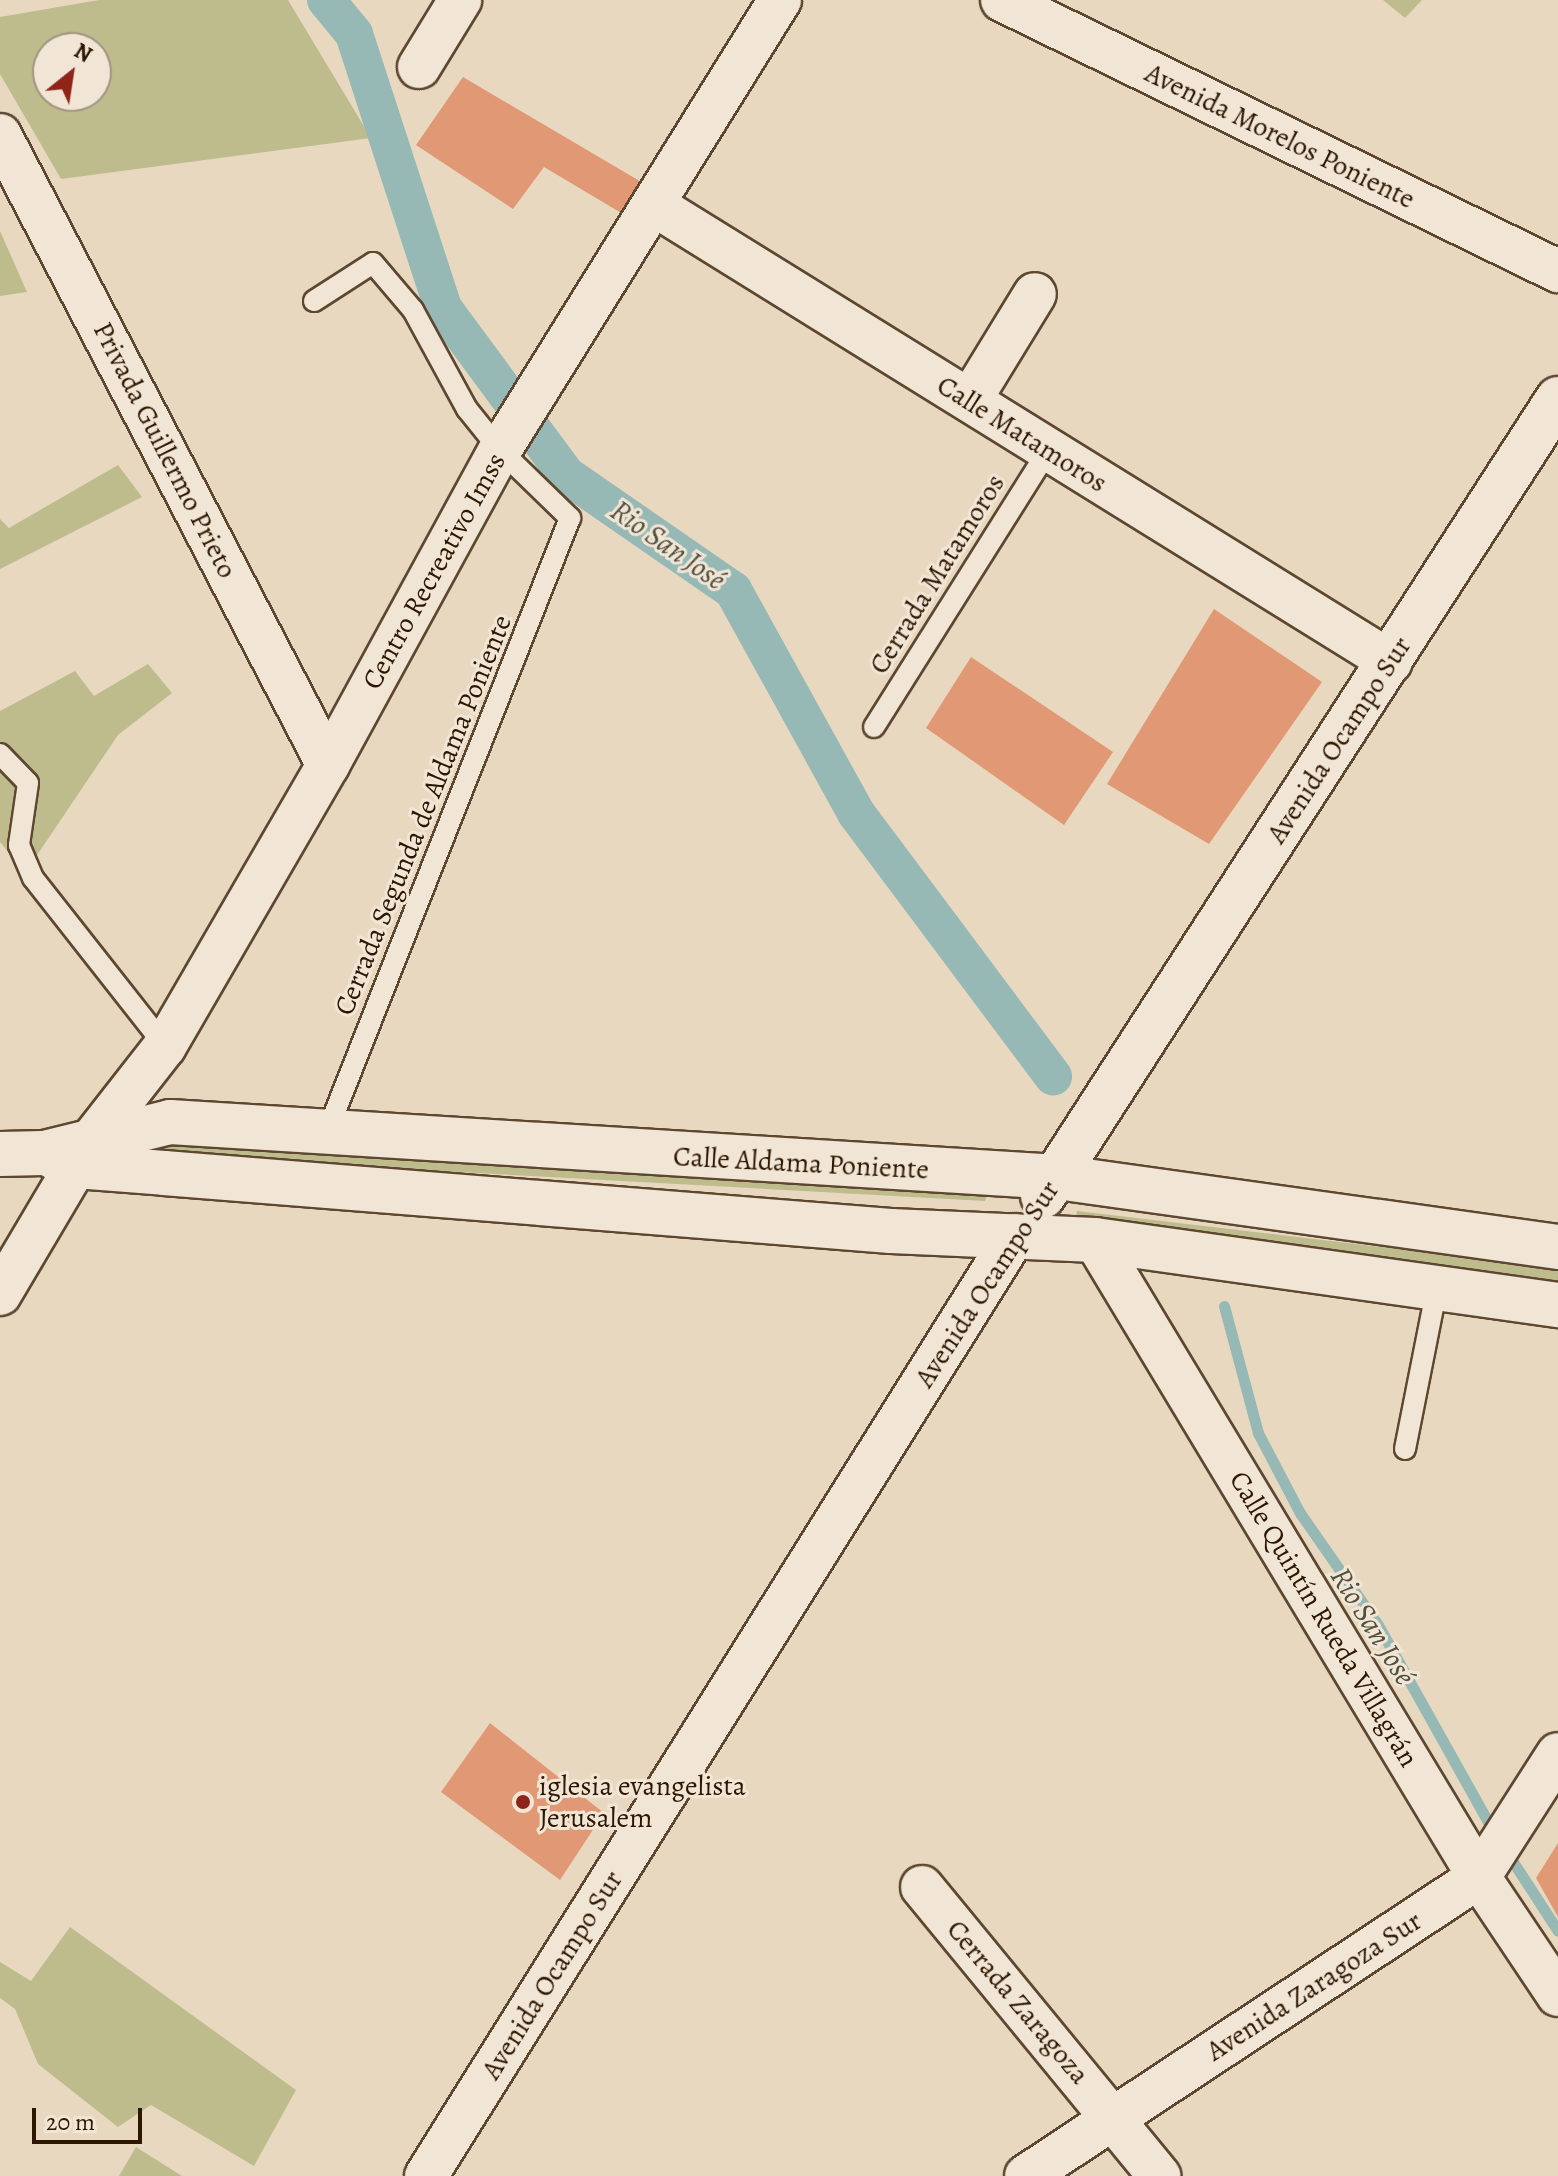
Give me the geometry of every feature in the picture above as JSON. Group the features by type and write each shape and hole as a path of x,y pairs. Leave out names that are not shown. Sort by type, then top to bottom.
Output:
{"main road":[{"name":"Avenida Ocampo Sur","path":"1015,1235 1057,1177 1558,399"},
{"name":"Calle Aldama Poniente","path":"70,1154 170,1122 1057,1177 1558,1247"},
{"name":"Calle Aldama Poniente","path":"0,1154 70,1154 891,1231 1095,1240 1436,1292 1558,1305"}],"street":[{"path":"419,67 460,0"},
{"name":"Centro Recreativo Imss","path":"0,1294 70,1154 165,1046 328,765 505,442 780,0"},
{"name":"Avenida Morelos Poniente","path":"1002,0 1558,271"},
{"name":"Privada Guillermo Prieto","path":"0,135 328,765"},
{"name":"Calle Matamoros","path":"654,205 1391,662"},
{"path":"970,400 1035,294"},
{"name":"Avenida Ocampo Sur","path":"426,2176 1015,1235"},
{"name":"Calle Quintín Rueda Villagrán","path":"1095,1240 1487,1866 1558,1995"},
{"name":"Avenida Zaragoza Sur","path":"1026,2176 1487,1866 1558,1754"},
{"name":"Cerrada Zaragoza","path":"922,1887 1159,2176"}],"lane":[{"path":"314,301 373,263 413,310 460,398 505,442"},
{"name":"Cerrada Segunda de Aldama Poniente","path":"327,1132 570,518 505,442"},
{"name":"Cerrada Matamoros","path":"874,727 1048,451"},
{"path":"0,754 28,783 19,845 33,878 165,1046"},
{"path":"1405,1449 1436,1292"}],"shaded area":[{"path":"99,0 288,0 371,138 61,179 0,74 0,17"},
{"path":"1383,0 1422,0 1405,18"},
{"path":"0,231 27,292 0,296"},
{"path":"118,465 142,497 0,569 0,519 9,528"},
{"path":"148,664 172,693 118,735 25,873 0,842 0,711 75,671 94,696"},
{"path":"159,1140 990,1187 985,1201 387,1168 160,1151"},
{"path":"1077,1211 1558,1268 1558,1282 1074,1224"},
{"path":"70,1927 296,2090 254,2166 151,2105 118,2127 38,2064 15,2009 0,1998 0,1962 31,1981"},
{"path":"136,2147 182,2176 119,2176"}],"building":[{"path":"463,77 655,190 633,220 544,167 513,209 416,145"},
{"path":"1214,609 1322,682 1209,844 1107,784"},
{"path":"971,657 1113,752 1064,825 926,728"},
{"name":"iglesia evangelista Jerusalem","path":"490,1723 604,1813 560,1880 441,1792"},
{"path":"1558,1843 1558,1917 1536,1878"}],"waterway":[{"name":"Rio San José","path":"326,0 354,34 443,308 566,475 733,590 856,813 1053,1076"},
{"name":"Rio San José","path":"1224,1306 1258,1433 1300,1513 1378,1625 1496,1836"},
{"name":"Rio San José","path":"1506,1851 1558,1931"}],"place":[{"name":"iglesia evangelista Jerusalem","path":"523,1802"}]}
